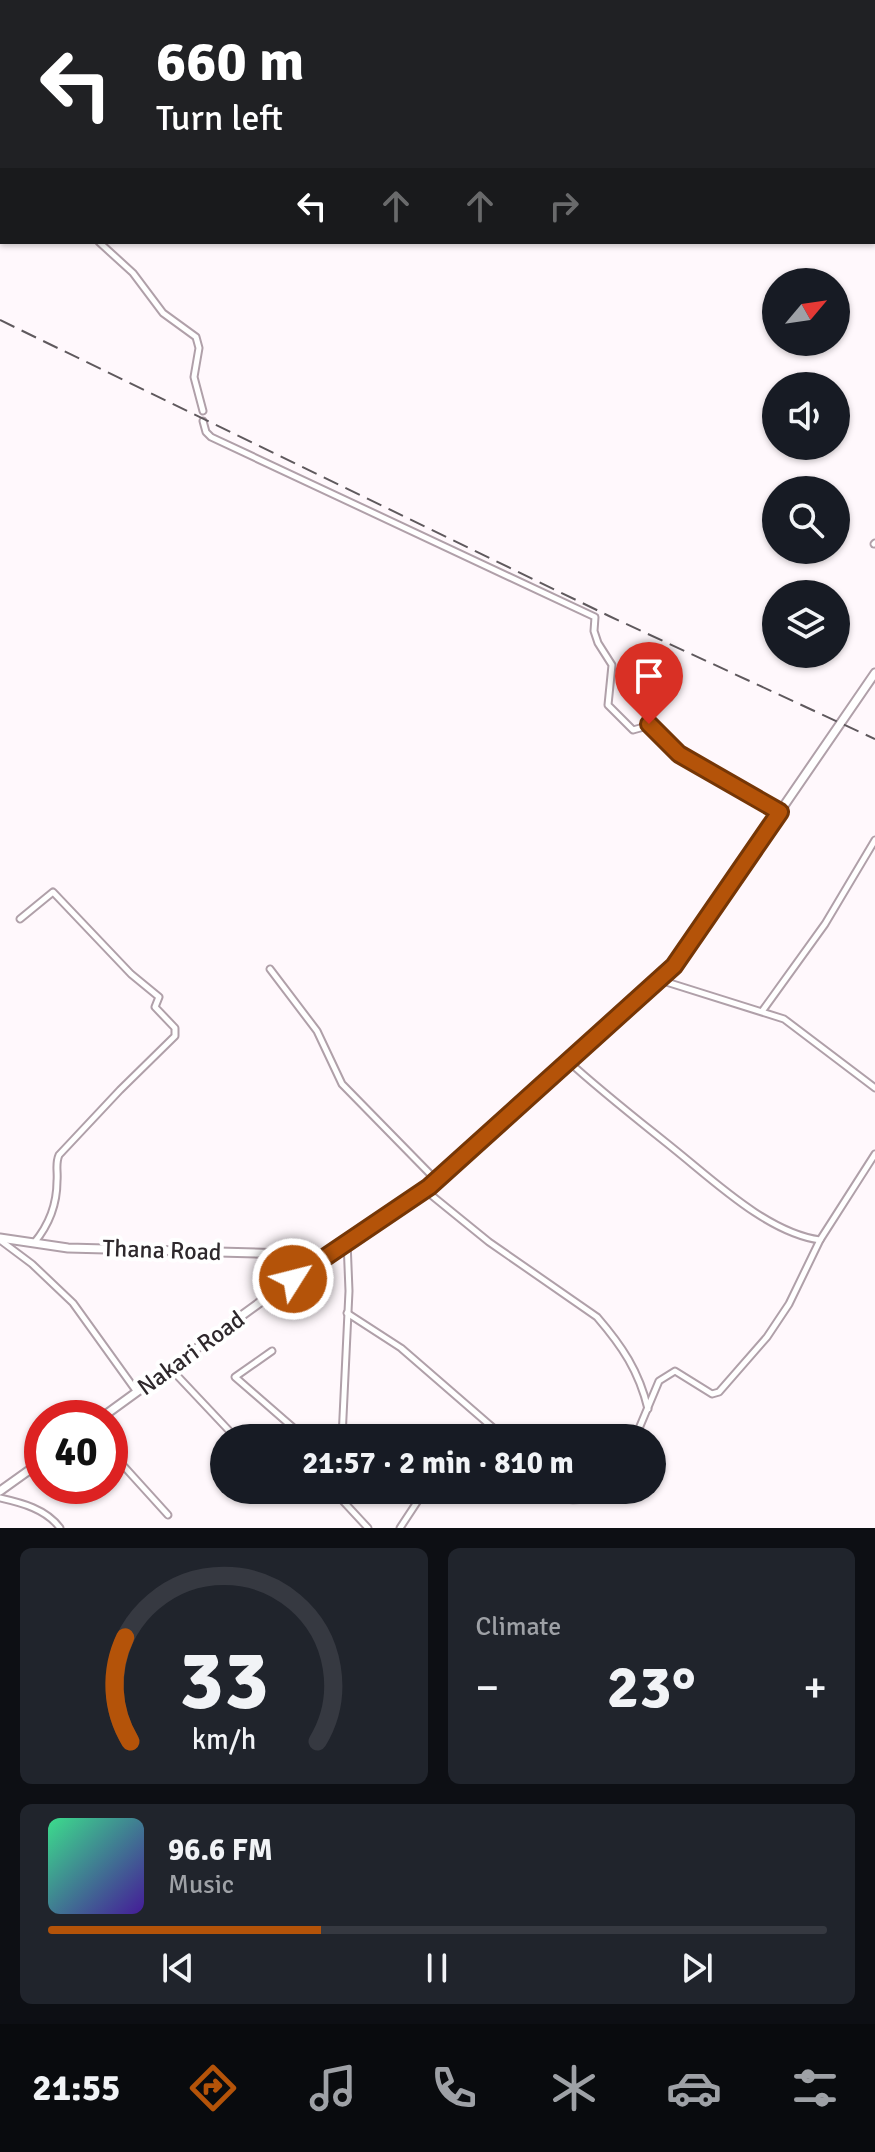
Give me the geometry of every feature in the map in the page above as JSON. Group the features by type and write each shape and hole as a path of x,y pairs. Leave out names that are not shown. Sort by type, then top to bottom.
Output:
{"street":[{"path":"101,244 133,273 163,313 196,337 199,348 194,377 203,411"},
{"path":"203,421 211,437 595,617 594,631 598,643 612,665 608,705 633,730 651,725 679,754 780,812"},
{"name":"Nakari Road","path":"126,1400 325,1255 425,1190 674,966 875,673"},
{"path":"763,1010 825,924 875,840"},
{"path":"20,919 53,892 131,974 159,997 155,1007 175,1028 175,1036 59,1155 52,1214 34,1243"},
{"path":"270,969 317,1031 342,1084 436,1180"},
{"path":"659,980 784,1019 875,1088"},
{"path":"568,1061 747,1207 788,1230 820,1240"},
{"path":"641,1424 659,1381 675,1371 712,1394 719,1392 767,1337 789,1304 820,1240 875,1154"},
{"path":"425,1190 509,1257 597,1317 641,1379 648,1409"},
{"path":"0,1239 73,1303 137,1392"},
{"name":"Thana Road","path":"0,1239 68,1248 325,1255"},
{"path":"343,1424 347,1241"},
{"path":"287,1254 293,1279"},
{"path":"347,1313 401,1348 489,1424"},
{"path":"272,1351 235,1377 289,1424"},
{"path":"170,1368 223,1424"},
{"path":"128,1471 168,1515"},
{"path":"0,1491 24,1474"},
{"path":"0,1498 24,1503 54,1520 60,1528"},
{"path":"346,1504 368,1528"},
{"path":"400,1528 416,1504"}],"railway":[{"path":"0,320 609,616 875,739"}],"route":[{"path":"293,1279 429,1187 674,966 780,812 679,754 649,724"}]}
